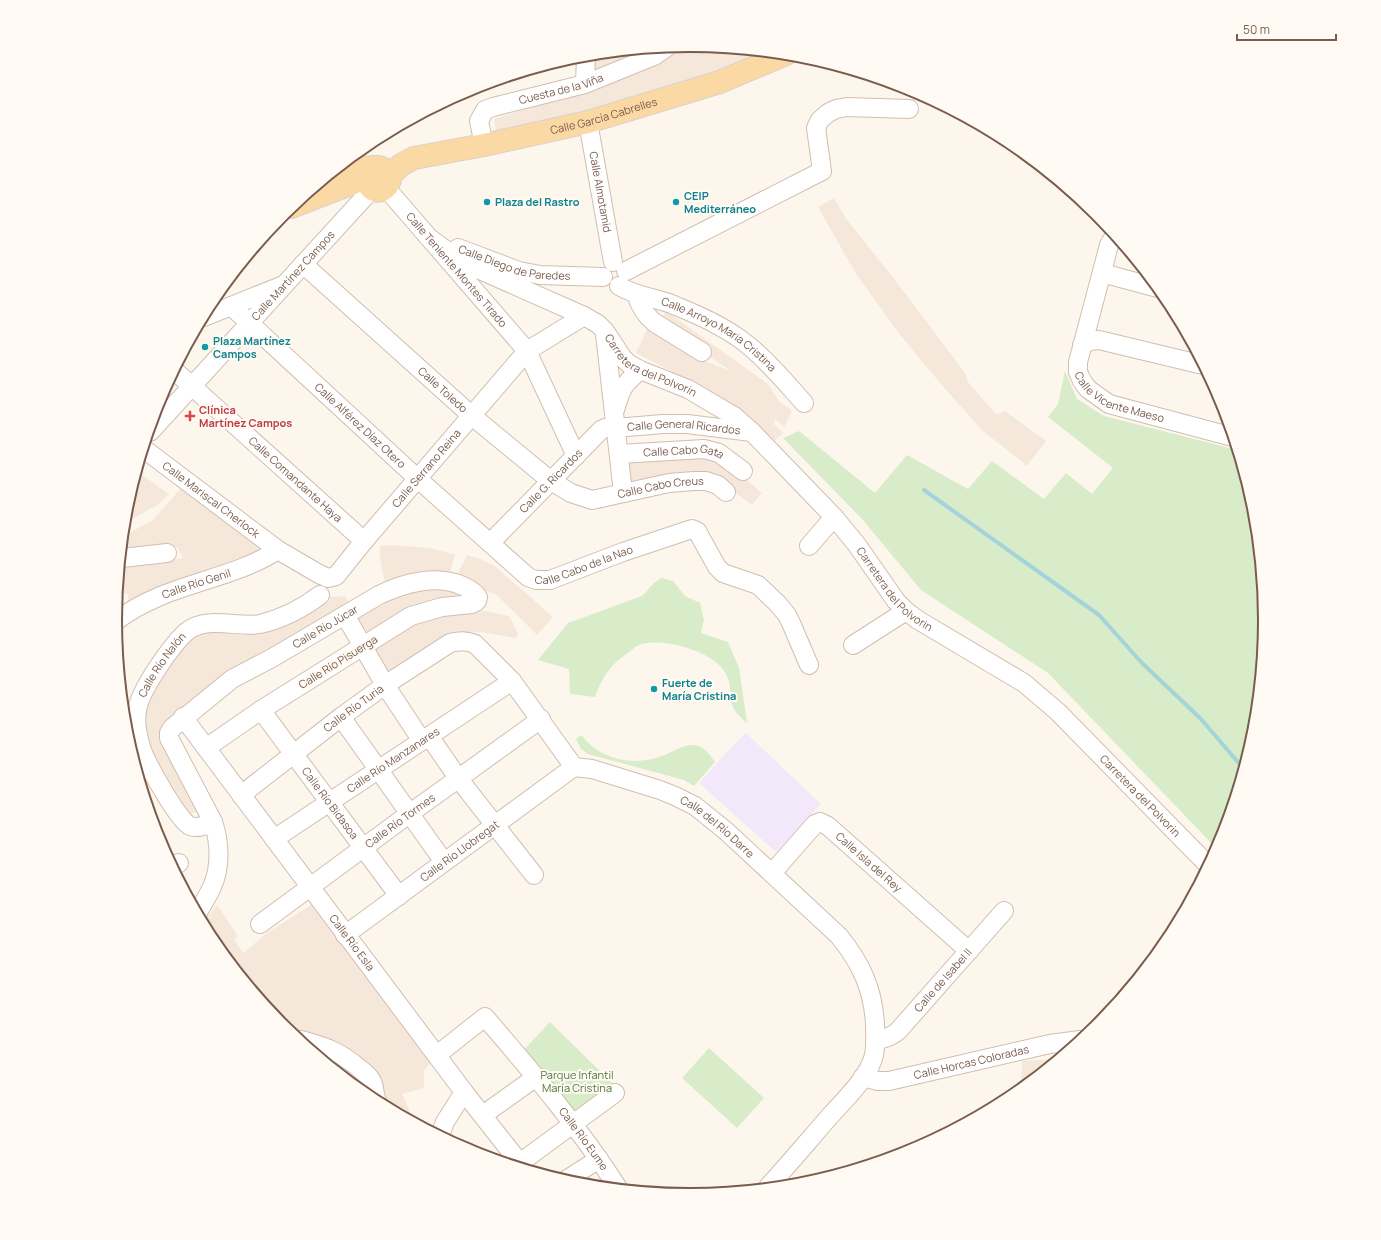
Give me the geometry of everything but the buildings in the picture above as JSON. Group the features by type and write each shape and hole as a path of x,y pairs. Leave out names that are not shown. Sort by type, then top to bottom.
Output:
{"main road":[{"name":"Calle García Cabrelles","path":"344,170 378,177 387,161 396,158 414,158 484,145 588,122 720,82 775,59"},
{"path":"309,200 378,177"}],"street":[{"name":"Cuesta de la Viña","path":"484,145 479,121 485,110 585,84 659,53"},
{"path":"585,84 586,62"},
{"path":"619,273 822,171 816,128 820,120 828,113 836,109 847,107 910,109"},
{"name":"Calle Almotamid","path":"588,122 619,273"},
{"name":"Calle Teniente Montes Tirado","path":"378,177 527,351 576,456"},
{"name":"Calle Martínez Campos","path":"158,423 303,264 378,177"},
{"name":"Calle Diego de Paredes","path":"428,237 519,271 540,275 603,277"},
{"name":"Carretera del Polvorin","path":"428,237 471,266 584,316 598,324 605,331 622,357 629,364 640,370 688,389 734,416 752,432 834,517 857,545 896,601 906,611 924,624 1024,683 1041,697 1058,712 1204,861"},
{"name":"Calle Vicente Maeso","path":"1112,239 1109,245 1078,362 1078,372 1082,382 1094,395 1109,404 1227,436"},
{"name":"Calle Toledo","path":"303,264 472,416 551,482 571,493 592,500"},
{"path":"1102,272 1149,286"},
{"name":"Calle Arroyo Maria Cristina","path":"603,277 607,284 614,286 619,273 636,294 673,304 696,314 748,345 770,364 804,404"},
{"path":"212,314 285,284"},
{"path":"636,294 642,311 648,318 702,352"},
{"name":"Calle Alférez Díaz Otero","path":"231,306 248,324 490,543"},
{"path":"1091,313 1095,324 1108,342"},
{"name":"Calle Serrano Reina","path":"328,578 336,576 364,541 527,351 584,316"},
{"path":"605,331 623,493"},
{"path":"1082,345 1090,341 1099,340 1197,364"},
{"path":"615,421 621,390 640,370"},
{"name":"Calle Comandante Haya","path":"179,374 364,541"},
{"name":"Calle General Ricardos","path":"615,421 627,428 663,424 687,424 752,432"},
{"name":"Calle G. Ricardos","path":"490,543 601,430 615,421"},
{"name":"Calle Cabo Gata","path":"619,454 704,449 719,453 743,471"},
{"name":"Calle Mariscal Cherlock","path":"148,452 278,550 328,578"},
{"name":"Calle Cabo Creus","path":"592,500 670,483 694,481 706,481 718,485 726,492"},
{"path":"809,546 834,517"},
{"name":"Calle Cabo de la Nao","path":"490,543 528,577 536,580 550,580 623,552 692,529 697,531 717,567 722,573 758,585 778,604 789,619 809,665"},
{"name":"Calle Río Genil","path":"122,616 148,600 242,567 278,550"},
{"path":"126,558 167,553"},
{"name":"Calle Río Júcar","path":"201,907 212,886 217,871 218,844 216,831 213,822 169,738 169,733 172,728 232,680 379,595 394,588 413,582 448,582 458,584 476,593 478,597"},
{"name":"Calle Río Nalón","path":"213,822 198,828 189,826 173,806 146,761 141,747 136,711 141,695 167,655 186,633 195,627 210,624 260,624 306,605 320,595"},
{"name":"Calle Río Pisuerga","path":"206,748 261,710 411,616 442,607 472,604 477,601 478,597"},
{"path":"853,645 906,611"},
{"path":"345,615 385,685 534,875"},
{"name":"Calle Río Turia","path":"241,795 341,717 385,685 450,643 468,640 475,644 512,681"},
{"path":"512,681 574,766"},
{"name":"Calle Río Manzanares","path":"274,839 512,681"},
{"name":"Calle Río Bidasoa","path":"261,710 399,896"},
{"path":"341,717 444,862"},
{"name":"Calle Río Esla","path":"183,718 345,935 517,1161"},
{"name":"Calle Río Tormes","path":"260,924 458,778 541,720"},
{"name":"Calle Río Llobregat","path":"345,935 574,766"},
{"name":"Calle del Río Darre","path":"574,766 592,768 660,790 690,803 726,831 839,936 856,959 866,979 874,1010 876,1040 874,1055 863,1077 773,1182"},
{"name":"Calle Isla del Rey","path":"772,873 815,824 820,822 828,826 969,951"},
{"name":"Calle de Isabel II","path":"876,1040 884,1040 892,1037 898,1031 1004,910"},
{"name":"Calle Río Eume","path":"437,1055 485,1017 536,1077 573,1124 615,1183"},
{"name":"Calle Horcas Coloradas","path":"863,1077 878,1081 889,1081 1050,1044 1071,1041"},
{"path":"312,1043 343,1055 360,1068 373,1084 374,1091"},
{"path":"483,1115 536,1077"},
{"path":"442,1130 445,1122 464,1092"},
{"path":"523,1163 615,1093"},
{"path":"573,1176 599,1159"}],"shaded area":[{"path":"661,53 728,53 766,57 744,69 498,140 494,119 627,78"},
{"path":"633,55 594,71 593,61"},
{"path":"834,198 847,220 895,280 965,373 968,382 997,415 1005,411 1046,441 1027,466 983,431 946,390 901,336 856,274 818,207"},
{"path":"666,311 768,384 779,401 792,411 784,427 775,419 774,424 783,433 773,442 763,434 747,414 692,382 636,353 648,327 702,360 731,371 659,322"},
{"path":"706,451 724,461 762,493 752,505 733,491 629,486 626,456"},
{"path":"142,475 169,494 159,504 131,519"},
{"path":"183,486 258,541 263,552 128,606 128,594 123,593 125,567 183,558 177,547 128,553 127,547 129,533 152,521"},
{"path":"392,545 431,548 455,555 449,575 434,571 419,571 385,583 380,558 380,546"},
{"path":"467,555 495,566 553,617 537,635 497,595 455,579"},
{"path":"456,587 464,598 369,636 358,618 402,595 424,588"},
{"path":"345,596 351,606 164,729 201,810 188,815 151,755 145,733 145,708 155,690 151,687 194,633 243,630 255,634 270,630 316,598"},
{"path":"481,610 509,616 518,633 516,638 481,632 466,632 445,637 390,674 373,645 416,618 453,611"},
{"path":"746,733 821,804 776,852 699,783"},
{"path":"314,903 434,1061 424,1070 424,1088 402,1094 411,1115 386,1099 380,1084 304,1036 289,1022 263,995 240,966 218,936 207,917 217,905 238,936 234,939 243,953 267,933"},
{"path":"1050,1059 1021,1081 1022,1061"}],"green space":[{"path":"1065,371 1077,399 1104,416 1232,449 1248,509 1254,546 1258,620 1257,657 1254,694 1248,731 1228,803 1212,844 1048,673 921,590 862,519 783,438 799,431 875,493 907,455 968,489 992,461 1044,499 1066,473 1092,494 1113,468 1048,417 1058,404"},
{"path":"661,578 673,581 685,596 700,603 704,620 701,633 728,642 739,668 747,723 739,716 733,707 728,677 721,667 708,657 686,648 662,643 647,643 638,645 612,666 604,677 595,697 570,694 569,669 538,660 568,623 642,596"},
{"path":"581,735 597,750 613,758 622,760 648,760 665,755 683,747 694,745 704,749 715,762 694,786 684,780 588,754 581,749 576,739"},
{"name":"Parque Infantil María Cristina","path":"550,1022 613,1084 574,1113 522,1052"},
{"path":"709,1048 764,1098 737,1128 682,1078"}],"waterway":[{"path":"924,490 1099,615 1141,662 1201,719 1240,764"}],"place":[{"name":"Plaza del Rastro","path":"487,202"},
{"name":"CEIP Mediterráneo","path":"676,202"},
{"name":"Plaza Martínez Campos","path":"205,347"},
{"name":"Clínica Martínez Campos","path":"190,416"},
{"name":"Fuerte de María Cristina","path":"654,689"}]}
